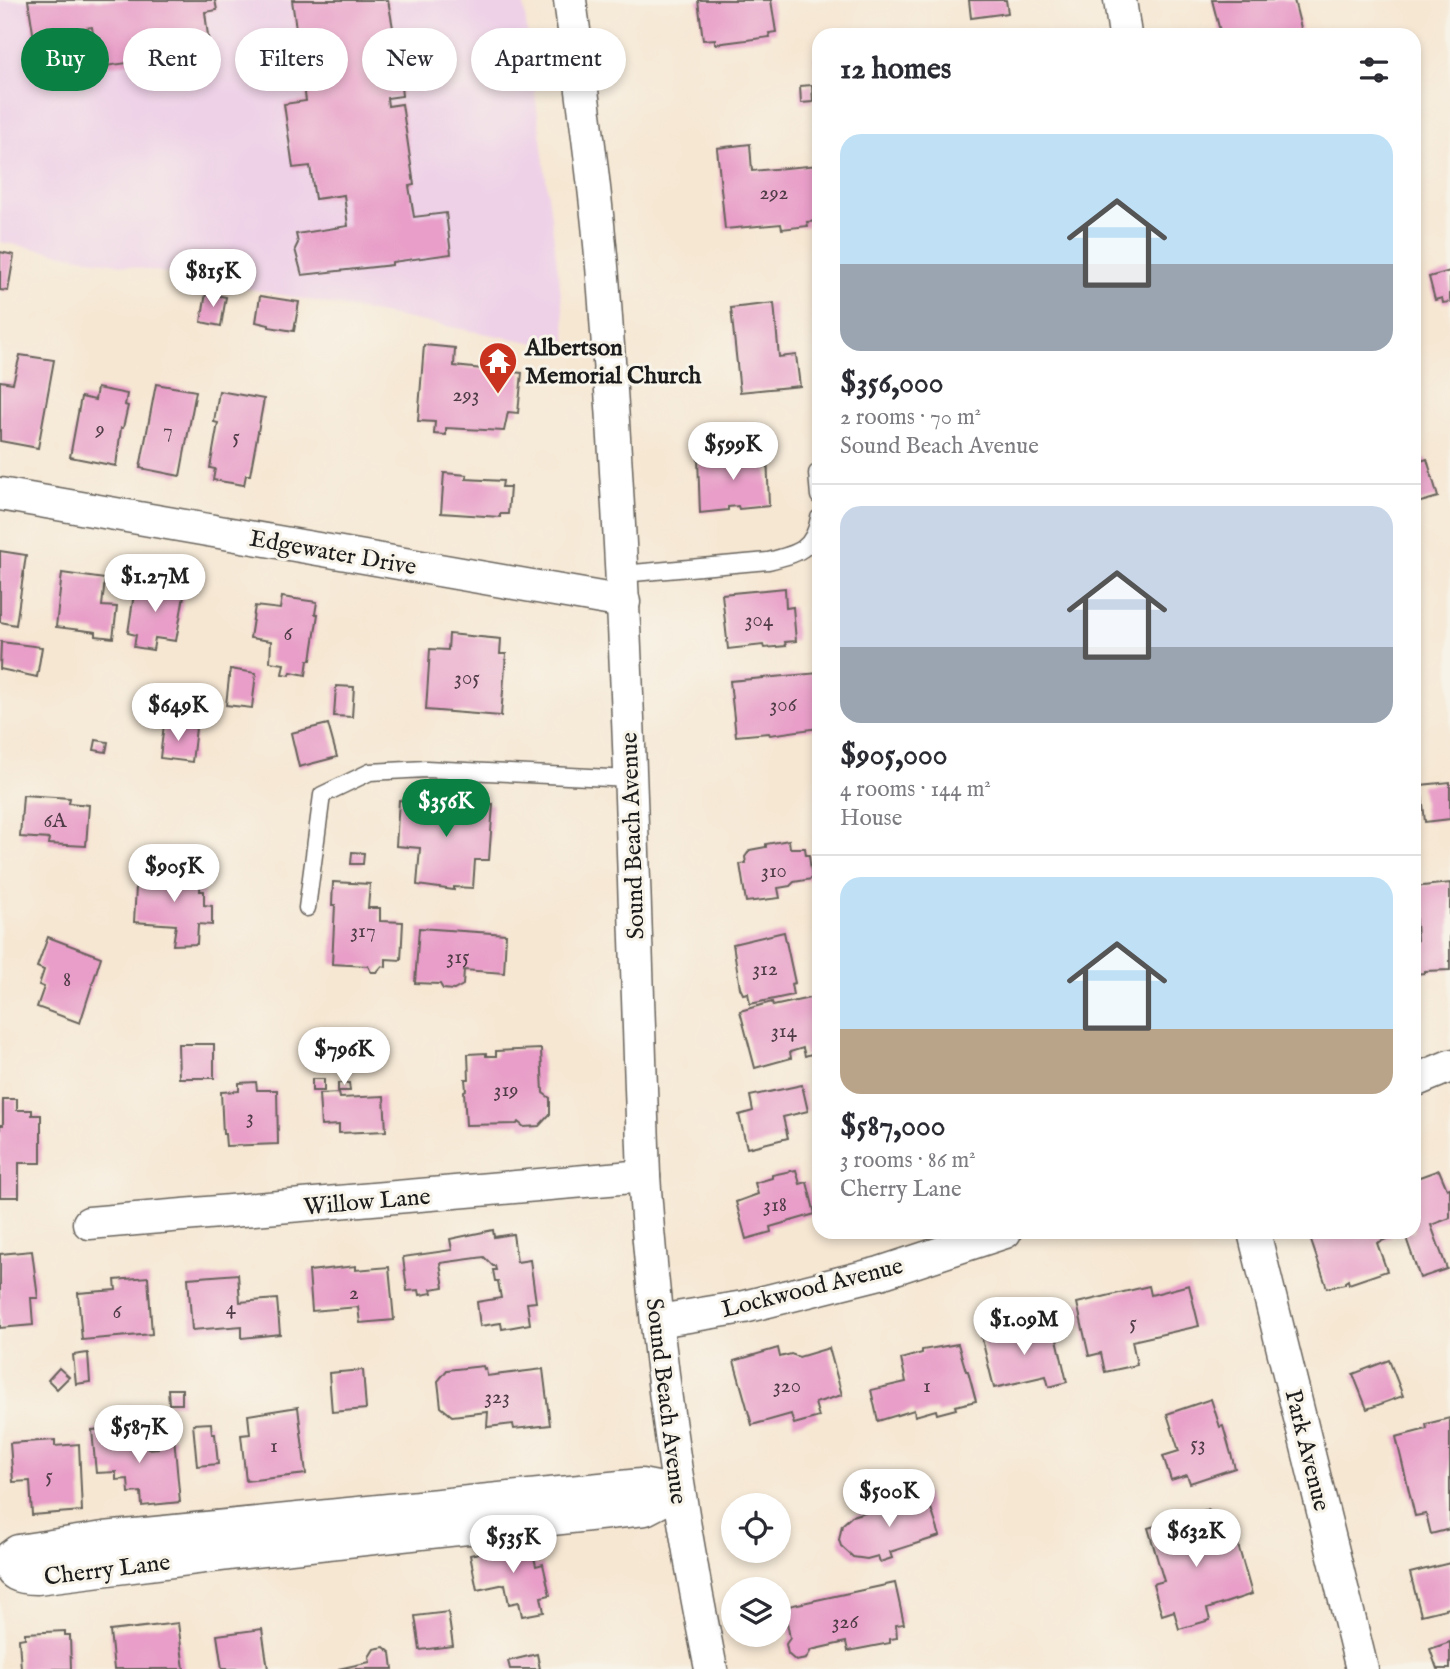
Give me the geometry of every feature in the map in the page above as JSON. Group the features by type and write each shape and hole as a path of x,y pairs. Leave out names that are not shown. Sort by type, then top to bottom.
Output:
{"street":[{"name":"Sound Beach Avenue","path":"570,0 592,165 606,316 623,588 644,1176 650,1268 677,1492 711,1669"},
{"path":"1120,0 1124,28"},
{"name":"Edgewater Drive","path":"0,494 623,588"},
{"path":"1421,1078 1450,1066"},
{"name":"Willow Lane","path":"89,1223 644,1176"},
{"name":"Lockwood Avenue","path":"657,1321 744,1307 880,1273 984,1239"},
{"name":"Park Avenue","path":"1256,1239 1362,1669"},
{"name":"Cherry Lane","path":"641,1485 677,1492 645,1509 236,1553 37,1578 23,1578 12,1573 8,1566 9,1557 18,1551 104,1538 641,1485"}],"lane":[{"path":"623,588 785,557 809,545 812,540"},
{"path":"307,908 321,795 370,772 426,769 630,779"}],"shaded area":[{"path":"0,0 523,0 527,28 471,28 471,91 535,91 568,349 0,242"}],"building":[{"path":"28,0 215,0 217,10 205,12 207,28 123,28 123,64 109,66 109,28 32,28"},
{"path":"292,0 388,0 393,28 362,28 362,91 401,91 402,96 387,98 388,106 402,104 414,185 409,186 414,217 446,213 451,254 392,262 392,265 302,275 295,249 298,243 296,234 348,226 344,195 315,199 310,166 293,168 284,104 306,101 305,91 348,91 348,28 296,28"},
{"path":"698,0 771,0 776,32 769,33 770,37 715,44 715,39 703,40"},
{"path":"969,0 1006,0 1008,13 971,18"},
{"path":"1212,0 1294,0 1301,28 1219,28"},
{"path":"812,85 812,102 801,103 800,86"},
{"path":"750,144 752,171 812,166 812,222 807,222 808,226 782,229 781,224 725,229 717,148"},
{"path":"0,252 14,255 8,291 0,290"},
{"path":"1450,271 1450,302 1443,303 1442,298 1435,300 1429,277"},
{"path":"206,293 226,297 221,326 201,322"},
{"path":"260,296 299,302 294,331 256,322"},
{"path":"774,303 779,357 796,355 800,386 740,392 731,308"},
{"path":"424,345 455,348 454,366 522,373 518,413 508,412 504,431 446,428 446,435 434,434 435,422 418,421"},
{"path":"20,355 54,360 38,448 0,441 0,381 13,383"},
{"path":"156,384 196,391 180,476 140,468"},
{"path":"97,388 127,394 125,405 128,406 121,428 116,466 70,457 81,397 95,400"},
{"path":"219,391 264,399 250,475 246,475 244,485 213,480 215,469 210,468 218,423 214,422"},
{"path":"767,453 769,506 739,509 738,506 728,507 728,510 700,513 698,458"},
{"path":"1427,459 1438,497 1421,502 1421,461"},
{"path":"444,473 467,475 466,479 503,481 502,487 510,487 508,514 500,514 500,517 441,513"},
{"path":"0,551 26,555 16,625 0,622"},
{"path":"62,573 105,579 102,606 117,607 113,638 96,636 96,632 56,627"},
{"path":"136,581 185,590 176,641 155,638 153,650 134,647 136,635 128,633"},
{"path":"785,588 786,608 793,607 796,641 785,642 786,646 764,648 763,645 728,649 722,594"},
{"path":"282,597 317,602 315,614 318,614 306,675 291,672 290,675 282,674 284,664 270,662 271,641 250,638 255,606 280,609"},
{"path":"449,634 501,639 500,654 506,654 501,716 426,710 430,649 448,650"},
{"path":"1,642 42,647 37,677 0,669"},
{"path":"230,669 256,673 252,708 226,705"},
{"path":"812,674 812,729 770,735 736,736 730,681"},
{"path":"336,686 354,687 352,717 334,716"},
{"path":"164,724 196,728 192,762 160,758"},
{"path":"328,724 337,757 299,767 291,733"},
{"path":"96,740 108,742 106,752 94,750"},
{"path":"1450,782 1450,819 1425,822 1421,785"},
{"path":"23,795 70,798 69,803 89,805 86,846 48,844 49,839 20,837"},
{"path":"407,798 493,804 489,860 475,860 473,888 454,887 454,890 417,885 420,848 396,846 399,800 407,801"},
{"path":"789,840 790,848 805,848 806,855 809,855 812,879 778,888 780,898 746,902 740,864 746,863 745,857 750,850"},
{"path":"352,852 364,853 363,864 351,864"},
{"path":"167,871 201,875 200,891 204,891 204,905 212,906 212,925 198,924 197,944 173,945 176,925 134,922 136,887 145,887 146,873 167,874"},
{"path":"333,882 370,884 368,908 380,908 380,921 403,922 401,960 386,959 386,967 382,966 377,972 371,972 368,966 332,964 335,905 332,905"},
{"path":"1450,883 1450,970 1421,973 1421,886"},
{"path":"419,928 506,934 504,973 464,970 463,985 454,990 443,989 440,984 415,983"},
{"path":"784,932 795,983 791,984 793,995 750,1004 748,993 743,994 740,988 733,944"},
{"path":"48,937 101,957 80,1023 37,1007 44,987 39,985 44,970 37,967"},
{"path":"812,998 812,1054 805,1056 803,1048 790,1052 791,1058 755,1068 740,1011 772,1002 773,1006"},
{"path":"178,1044 214,1044 214,1078 179,1078"},
{"path":"541,1049 543,1093 550,1098 550,1114 539,1126 524,1127 518,1122 466,1125 464,1091 465,1079 469,1079 468,1054 486,1053 486,1056 496,1056 496,1051"},
{"path":"313,1051 330,1051 331,1067 314,1067"},
{"path":"312,1079 324,1079 324,1091 312,1091"},
{"path":"256,1082 257,1090 277,1090 278,1144 226,1146 221,1092 239,1091 239,1083"},
{"path":"338,1083 349,1083 350,1091 338,1091"},
{"path":"802,1085 808,1111 783,1117 788,1138 747,1148 739,1115 753,1111 750,1096"},
{"path":"339,1093 340,1098 384,1096 386,1131 339,1133 339,1125 321,1126 319,1094"},
{"path":"3,1099 17,1099 17,1110 32,1110 32,1115 41,1115 41,1163 19,1163 19,1197 0,1197 0,1125 3,1125"},
{"path":"796,1170 800,1184 807,1182 812,1215 770,1227 771,1232 746,1239 736,1202 758,1194 755,1183 772,1178 772,1175"},
{"path":"1439,1170 1447,1189 1450,1188 1450,1218 1431,1225 1447,1269 1420,1278 1406,1239 1421,1239 1421,1176"},
{"path":"493,1230 494,1237 513,1234 517,1262 530,1260 536,1302 527,1303 530,1324 502,1329 501,1323 480,1326 477,1302 501,1298 498,1281 495,1281 495,1266 484,1257 440,1263 444,1287 431,1289 432,1293 420,1295 419,1290 407,1291 403,1257 452,1250 450,1239"},
{"path":"1310,1239 1386,1239 1377,1243 1387,1271 1349,1284 1348,1280 1345,1284 1327,1288"},
{"path":"32,1251 38,1298 31,1298 33,1325 0,1328 0,1254"},
{"path":"356,1266 356,1270 389,1267 394,1320 360,1323 358,1307 312,1311 309,1271"},
{"path":"238,1274 240,1302 277,1299 280,1334 242,1338 242,1326 192,1330 188,1278"},
{"path":"148,1277 152,1334 82,1340 78,1293 116,1290 115,1280"},
{"path":"1189,1285 1199,1326 1132,1341 1137,1365 1105,1372 1101,1353 1089,1356 1077,1303 1149,1286 1151,1295"},
{"path":"1054,1326 1067,1382 1049,1387 1046,1376 994,1388 981,1335 1012,1328 1014,1336"},
{"path":"958,1344 976,1401 937,1414 936,1410 915,1416 914,1410 878,1421 871,1390 906,1382 901,1359 922,1353 922,1350"},
{"path":"778,1348 780,1357 791,1354 799,1357 829,1348 842,1395 815,1403 819,1417 794,1424 791,1414 752,1425 734,1361"},
{"path":"88,1353 90,1382 76,1384 73,1355"},
{"path":"1389,1360 1403,1396 1367,1409 1353,1374"},
{"path":"483,1366 487,1376 543,1369 550,1425 514,1429 513,1424 487,1427 488,1412 452,1416 441,1407 438,1381 447,1370"},
{"path":"59,1368 69,1377 57,1389 48,1380"},
{"path":"363,1370 366,1409 332,1412 329,1373"},
{"path":"168,1389 182,1389 182,1404 169,1404"},
{"path":"1211,1399 1220,1427 1223,1426 1235,1468 1190,1483 1187,1475 1171,1480 1163,1456 1179,1451 1167,1414"},
{"path":"298,1407 306,1474 246,1481 241,1435 250,1434 248,1415"},
{"path":"1450,1418 1450,1529 1431,1534 1426,1514 1415,1516 1396,1437 1427,1429 1426,1424"},
{"path":"211,1423 218,1464 197,1466 193,1424"},
{"path":"126,1427 128,1445 147,1443 148,1449 158,1448 157,1439 174,1437 180,1502 142,1506 141,1492 129,1493 128,1479 116,1480 116,1472 96,1473 92,1430"},
{"path":"55,1440 55,1446 79,1444 82,1511 32,1515 30,1481 13,1482 10,1443"},
{"path":"926,1493 940,1536 890,1552 892,1558 880,1562 878,1556 867,1559 853,1557 841,1546 839,1540 842,1525 852,1516"},
{"path":"1209,1510 1218,1541 1236,1538 1252,1594 1207,1609 1210,1620 1179,1629 1174,1611 1162,1615 1153,1584 1164,1581 1148,1528"},
{"path":"530,1539 536,1566 543,1564 550,1595 541,1597 544,1612 522,1616 519,1602 509,1604 505,1584 477,1590 470,1555"},
{"path":"1450,1563 1450,1608 1421,1615 1410,1573"},
{"path":"895,1583 904,1624 896,1625 897,1638 890,1639 890,1643 848,1651 846,1642 811,1650 806,1659 796,1661 788,1654 787,1647 791,1647 791,1605"},
{"path":"448,1612 453,1646 420,1650 415,1616"},
{"path":"178,1623 184,1669 114,1669 110,1631"},
{"path":"262,1629 268,1669 222,1669 217,1635"},
{"path":"65,1631 65,1635 70,1635 71,1669 21,1669 19,1639 25,1638 25,1633"},
{"path":"1450,1642 1450,1669 1437,1669 1430,1649"},
{"path":"384,1647 391,1653 393,1669 338,1669 370,1662 369,1657 374,1649"},
{"path":"537,1654 540,1669 510,1669 508,1661"}],"place":[{"name":"Albertson Memorial Church","path":"498,395"}]}
